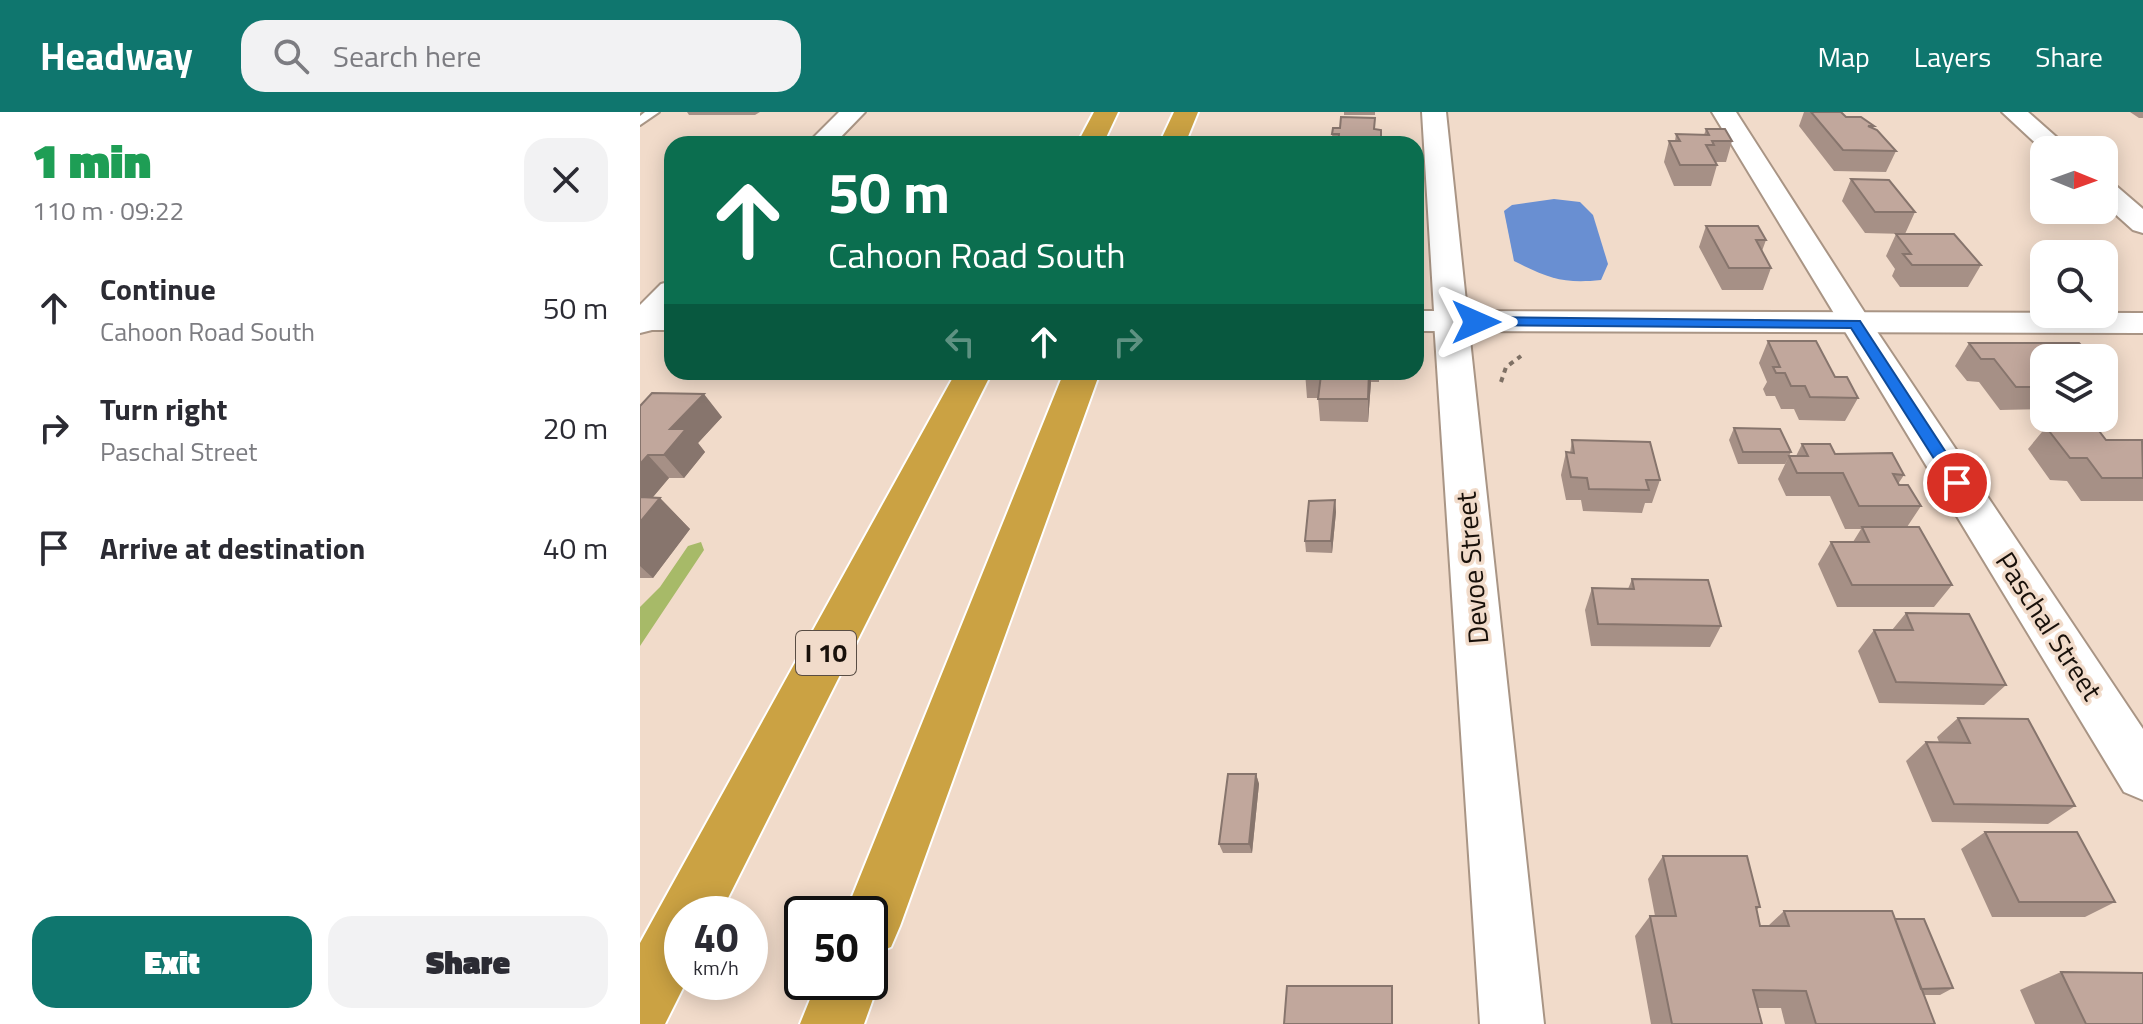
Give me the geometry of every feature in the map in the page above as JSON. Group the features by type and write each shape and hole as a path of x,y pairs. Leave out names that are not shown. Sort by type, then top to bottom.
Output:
{"highway":[{"path":"1094,136 1106,112"},
{"path":"1176,136 1186,112"},
{"path":"881,896 1079,380"},
{"name":"I 10","path":"698,896 969,382"},
{"path":"640,1006 664,960"},
{"path":"832,1024 841,1000"}],"street":[{"path":"828,136 853,112"},
{"name":"Devoe Street","path":"1434,112 1434,321 1512,1024"},
{"name":"Paschal Street","path":"1724,112 1855,324 2143,775"},
{"path":"2014,112 2042,136"},
{"path":"2118,202 2143,224"},
{"path":"649,321 664,301"},
{"path":"1434,321 2143,323"}],"lane":[{"path":"640,121 653,112"}],"green space":[{"path":"701,542 704,550 640,646 640,607 660,587 688,546"}],"water":[{"path":"1554,199 1580,202 1593,215 1608,264 1601,280 1556,278 1514,261 1504,211 1512,205"}],"building":[{"path":"1811,112 1841,112 1846,117 1861,117 1874,126 1868,126 1877,130 1896,151 1843,150"},
{"path":"1341,117 1375,118 1374,129 1381,130 1381,136 1332,134 1333,128 1340,128"},
{"path":"1706,129 1725,129 1732,141 1712,141 1714,145 1706,145 1717,165 1680,165 1669,141 1680,141 1676,134 1709,135"},
{"path":"1851,179 1889,180 1915,212 1875,212"},
{"path":"1706,226 1758,226 1766,240 1756,240 1771,268 1729,268"},
{"path":"1896,234 1954,234 1981,265 1912,265 1903,254 1911,254"},
{"path":"1768,341 1816,341 1835,377 1847,377 1858,398 1810,397 1805,386 1791,386 1785,373 1776,373 1773,367 1780,367"},
{"path":"1969,343 2080,344 2030,344 2030,387 2016,387 1994,359 1981,359"},
{"path":"1320,380 1369,380 1368,399 1318,399"},
{"path":"652,393 704,394 670,429 686,429 664,455 648,455 640,464 640,406"},
{"path":"1734,428 1780,429 1791,452 1743,452"},
{"path":"2050,432 2100,432 2106,440 2142,440 2143,478 2102,478 2087,458 2070,458"},
{"path":"1572,440 1650,442 1660,480 1646,480 1649,490 1589,489 1587,478 1571,477 1566,452 1574,453"},
{"path":"1802,444 1830,444 1835,454 1892,453 1904,475 1893,474 1899,485 1908,485 1921,506 1859,506 1843,473 1797,473 1789,456 1808,456"},
{"path":"640,497 660,498 640,522"},
{"path":"1335,500 1331,541 1305,541 1309,501"},
{"path":"1862,527 1919,527 1952,585 1852,585 1831,542 1869,542"},
{"path":"1632,579 1708,580 1721,626 1598,624 1592,588 1634,589"},
{"path":"1906,613 1969,614 2006,685 1896,682 1874,630 1913,630"},
{"path":"1958,718 2028,719 2075,806 1954,804 1926,742 1970,743"},
{"path":"1228,774 1256,774 1249,844 1219,844"},
{"path":"1985,832 2077,832 2115,902 2019,902"},
{"path":"1663,856 1747,856 1760,907 1756,907 1760,926 1789,926 1784,911 1892,911 1935,1024 1816,1024 1806,991 1753,990 1762,1024 1672,1024 1650,916 1676,916"},
{"path":"1895,919 1924,919 1953,988 1921,989"},
{"path":"2061,972 2143,973 2143,1024 2086,1024"},
{"path":"1287,986 1392,986 1392,1024 1284,1024"}],"route":[{"path":"1476,322 1855,324 1957,483"}]}
